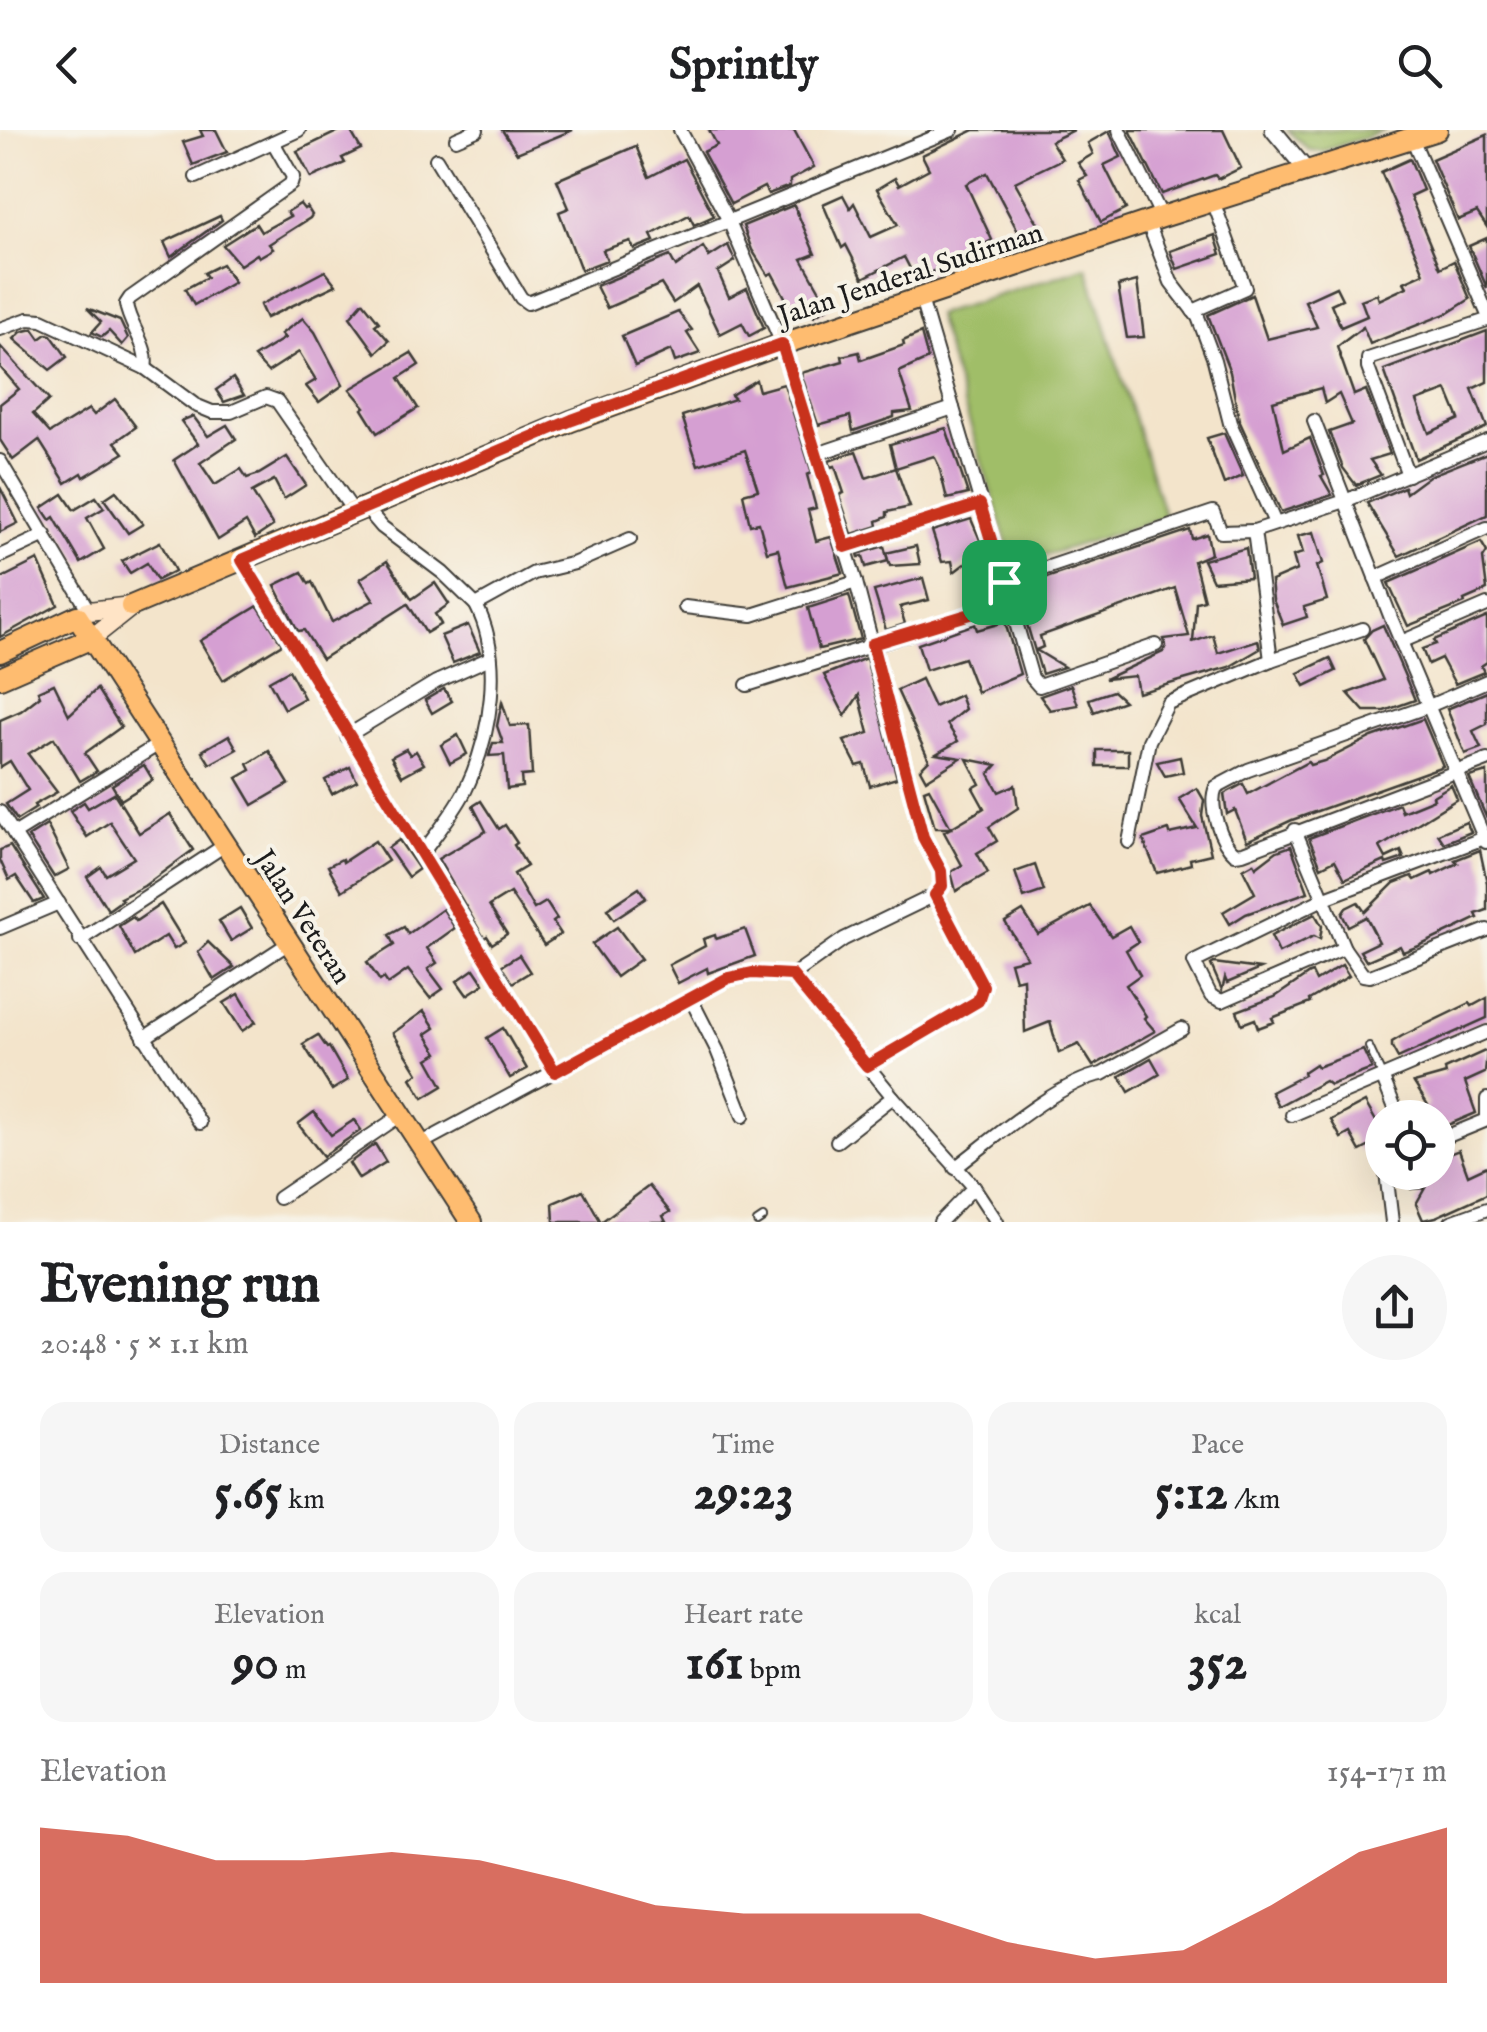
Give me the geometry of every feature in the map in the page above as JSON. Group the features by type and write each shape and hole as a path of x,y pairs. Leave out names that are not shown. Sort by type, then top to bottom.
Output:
{"main road":[{"name":"Jalan Jenderal Sudirman","path":"132,606 572,420 782,344 1437,130"},
{"path":"0,652 83,614 132,606"},
{"path":"0,678 92,638 132,606"},
{"name":"Jalan Veteran","path":"83,614 92,638 471,1222"}],"street":[{"path":"196,177 299,130"},
{"path":"456,139 476,130"},
{"path":"420,1144 728,978 752,973 792,975 844,940 935,895 942,886 941,871 923,837 856,582 782,344 729,220 680,130"},
{"path":"436,159 521,298 528,303 952,130"},
{"path":"1118,130 1155,220 1171,282 1193,310 1214,360 1230,424 1274,523"},
{"path":"1273,130 1308,172"},
{"path":"1408,475 1368,359 1487,316 1412,138"},
{"path":"145,368 146,352 127,311 130,298 291,184 293,177 273,142"},
{"path":"1193,310 1245,288 1214,201"},
{"path":"921,298 1032,678 1039,686 1156,644"},
{"path":"0,329 28,319 42,320 145,368 195,405 212,412 231,412 266,397 277,401 360,509 432,564 476,604 485,624 490,658 487,730 464,793 422,855"},
{"path":"817,454 952,408"},
{"path":"1314,421 1401,642 1486,839 1325,898 1194,962 1212,996 1222,1001 1344,948"},
{"path":"1004,582 1213,512 1218,516 1221,532 1254,532 1345,501 1487,441"},
{"path":"0,461 45,535 83,614"},
{"path":"845,547 980,504"},
{"path":"1375,578 1487,528"},
{"path":"1254,532 1270,660"},
{"path":"0,556 45,535"},
{"path":"476,604 534,574 575,563 630,539"},
{"path":"242,560 555,1072"},
{"path":"685,607 752,615 856,582"},
{"path":"747,685 1010,602"},
{"path":"1401,642 1487,605"},
{"path":"1129,842 1149,741 1168,704 1270,660 1362,629"},
{"path":"348,736 436,682 490,658"},
{"path":"1487,681 1429,706 1248,770 1216,786 1211,801 1226,844 1236,854 1487,760"},
{"path":"14,834 160,744"},
{"path":"0,812 200,1124"},
{"path":"1295,830 1344,948 1358,970 1370,976 1487,930"},
{"path":"80,940 225,845"},
{"path":"867,1066 978,1001 983,994 983,986 935,895"},
{"path":"0,928 59,902"},
{"path":"144,1038 289,944"},
{"path":"792,975 892,1097 974,1188 998,1222"},
{"path":"691,999 717,1050 742,1116"},
{"path":"955,1168 1032,1110 1182,1029"},
{"path":"1292,1114 1487,1032"},
{"path":"1382,1076 1392,1100"},
{"path":"837,1141 892,1097"},
{"path":"1455,1133 1487,1119 1487,1099"},
{"path":"280,1198 401,1115"},
{"path":"940,1222 974,1188"},
{"path":"1388,1190 1392,1222"},
{"path":"1452,1222 1487,1208"}],"lane":[{"path":"1368,1047 1382,1076"}],"green space":[{"path":"1287,130 1387,130 1323,151 1309,150"},
{"path":"1087,267 1165,518 1014,565 936,315"}],"building":[{"path":"200,130 216,130 227,152 193,165 183,142 203,136"},
{"path":"341,130 350,130 361,149 342,158 345,163 311,178 297,151"},
{"path":"502,130 573,130 517,153"},
{"path":"709,130 794,130 814,167 790,180 790,186 768,194 764,187 731,204 703,152 717,145"},
{"path":"974,130 1074,130 1051,141 1062,159 1015,182 1040,227 1021,237 987,173 966,184 992,240 916,280 904,257 863,278 846,245 842,248 823,204 843,195 850,208 854,203 871,237 898,225 877,189 895,178 899,185 929,169 922,155"},
{"path":"1130,130 1223,130 1241,168 1218,179 1215,175 1162,194"},
{"path":"1109,131 1121,157 1104,165 1126,209 1101,222 1079,180 1087,176 1078,163 1093,154 1088,143"},
{"path":"1487,135 1487,227 1477,212 1458,220 1432,159"},
{"path":"636,146 649,177 684,159 714,216 694,225 689,215 651,235 654,241 634,249 630,241 603,250 607,260 581,270 559,212 569,208 557,180"},
{"path":"1410,159 1423,190 1410,196 1440,268 1454,261 1470,299 1448,313 1370,344 1363,327 1337,347 1354,395 1366,390 1390,454 1370,460 1381,475 1356,485 1343,468 1329,432 1352,424 1339,394 1325,403 1321,388 1273,401 1284,450 1310,438 1324,475 1321,476 1332,495 1281,512 1239,420 1230,372 1208,315 1252,295 1267,339 1317,327 1305,301 1336,287 1342,299 1331,304 1341,327 1367,316 1361,300 1377,294 1379,300 1407,287 1404,282 1424,273 1381,172"},
{"path":"300,204 304,209 307,207 310,218 269,244 273,249 259,257 257,254 240,265 223,245 256,224 261,232 290,216 287,212"},
{"path":"794,205 815,254 802,259 829,307 814,316 808,304 793,312 772,273 768,275 752,250 743,226"},
{"path":"220,216 222,220 171,257 164,242"},
{"path":"1215,235 1221,254 1177,269 1170,251"},
{"path":"1487,238 1487,288 1469,246"},
{"path":"728,245 735,261 718,272 729,297 747,288 764,328 749,336 742,323 720,334 697,286 673,303 661,284 607,308 596,286 670,256 676,267 703,247 709,257"},
{"path":"222,264 234,282 194,305 185,289"},
{"path":"325,271 336,285 266,318 260,305"},
{"path":"1137,281 1144,337 1127,338 1118,286"},
{"path":"363,302 389,341 376,353 350,317"},
{"path":"87,308 120,321 128,338 122,345 109,331 102,337 92,332 101,322"},
{"path":"678,312 692,330 687,333 700,353 675,362 671,350 635,366 622,336"},
{"path":"303,318 315,332 343,385 319,402 306,386 316,380 299,352 268,372 254,357 285,338 281,334"},
{"path":"33,329 40,339 51,335 67,357 50,370 14,339"},
{"path":"1487,331 1487,382 1472,389 1487,427 1416,459 1384,370","holes":["1447,390 1459,419 1429,433 1417,401"]},
{"path":"921,333 928,359 899,372 912,411 894,413 894,417 853,431 850,416 818,425 801,373 843,361 842,356 859,352 861,360 904,345 903,341"},
{"path":"0,346 49,400 33,414 50,433 89,409 94,415 115,399 136,427 115,442 124,453 66,483 39,440 13,460 0,440 0,404 19,389 0,367"},
{"path":"411,353 419,365 399,378 418,408 377,433 362,409 365,407 350,389"},
{"path":"233,378 244,395 224,402 216,390"},
{"path":"756,380 759,391 784,384 812,473 807,475 816,508 808,510 816,541 831,537 843,573 788,587 778,549 767,552 759,523 750,525 743,494 758,490 745,450 698,465 682,416 735,399 731,395"},
{"path":"193,416 208,436 227,425 236,439 200,463 215,485 241,469 247,478 259,474 287,457 306,485 284,499 274,480 252,492 273,526 255,538 246,522 218,540 174,460 198,444 181,421"},
{"path":"946,428 968,494 947,499 934,456 896,468 890,444"},
{"path":"1224,433 1243,476 1224,484 1207,438"},
{"path":"856,451 866,478 896,468 910,507 887,512 887,517 877,521 878,526 852,534 839,495 844,493 835,466 831,467 829,461"},
{"path":"1487,453 1487,515 1399,556 1367,503 1404,487 1406,493 1429,476"},
{"path":"0,487 18,523 0,532"},
{"path":"116,491 143,524 128,533 104,499"},
{"path":"63,494 74,510 96,497 104,508 87,518 104,549 81,563 54,517 50,520 42,508"},
{"path":"971,519 984,549 954,572 952,561 942,562 932,531"},
{"path":"1190,530 1192,539 1207,534 1211,554 1194,561 1204,600 1196,602 1193,642 1213,635 1218,653 1258,640 1260,649 1229,667 1138,693 1135,676 1105,679 1163,652 1164,639 1189,636 1175,588 1040,636 1043,647 1036,650 1064,667 1042,674 1016,588"},
{"path":"1314,532 1323,563 1317,566 1327,600 1304,607 1307,617 1283,625 1273,600 1271,581 1297,570 1293,556 1303,553 1298,536"},
{"path":"160,542 175,571 157,580 147,563 130,573 122,561"},
{"path":"1481,542 1487,552 1483,558 1487,590 1408,626 1388,583"},
{"path":"884,546 888,561 866,567 863,556 858,554"},
{"path":"916,546 920,564 890,566 886,553"},
{"path":"1246,548 1250,578 1213,581 1203,560"},
{"path":"38,560 58,605 0,637 0,579"},
{"path":"387,561 412,599 435,583 449,604 435,614 441,624 426,633 408,604 322,659 304,630 298,631 275,585 302,572 309,584 312,582 332,622 374,600 360,579"},
{"path":"989,568 998,595 975,602 969,572"},
{"path":"923,578 929,600 900,607 905,624 886,630 874,591"},
{"path":"849,595 861,639 819,649 808,608"},
{"path":"258,606 282,644 223,680 200,641"},
{"path":"1487,617 1487,662 1481,666 1484,672 1455,684 1441,658 1428,664 1422,649"},
{"path":"1005,622 1020,674 977,692 964,658 926,670 918,644 975,624 977,630"},
{"path":"468,625 480,652 453,663 441,636"},
{"path":"1383,625 1415,700 1384,711 1364,711 1348,693 1383,680 1364,639"},
{"path":"866,658 897,778 870,786 864,764 857,766 844,741 869,733 859,695 845,716 824,675"},
{"path":"1330,658 1336,671 1305,686 1298,673"},
{"path":"289,670 304,698 284,709 269,681"},
{"path":"921,679 934,707 960,695 965,709 947,724 958,741 936,754 961,758 926,780 920,769 929,760 897,690"},
{"path":"54,684 69,715 97,689 121,727 85,753 97,771 80,781 54,738 28,754 57,792 17,820 6,804 28,790 10,761 0,767 0,720 21,711 40,696 38,691"},
{"path":"1071,685 1078,705 1050,710 1040,696"},
{"path":"444,689 452,701 432,713 425,700"},
{"path":"1113,691 1124,701 1094,712 1089,699"},
{"path":"1487,692 1487,724 1473,731 1481,748 1465,754 1447,709"},
{"path":"502,702 510,726 529,725 532,775 521,776 522,787 507,789 504,755 489,756 493,743 503,743 497,726"},
{"path":"1423,719 1443,766 1292,820 1247,841 1235,810 1227,814 1224,794 1243,784 1248,794 1308,762 1310,765 1324,761 1372,737"},
{"path":"229,735 237,749 210,764 202,751"},
{"path":"458,735 467,754 450,763 441,745"},
{"path":"406,749 410,755 416,751 424,764 402,776 391,757"},
{"path":"1097,750 1128,750 1128,766 1097,766"},
{"path":"269,751 289,784 253,805 237,778 251,770 248,764"},
{"path":"1180,757 1183,772 1165,776 1157,762"},
{"path":"967,759 997,765 989,774 999,792 1015,785 1018,808 989,827 997,841 977,853 988,873 956,891 951,872 962,865 944,832 984,808 973,788 980,784"},
{"path":"144,765 153,780 121,800 112,785"},
{"path":"350,767 357,781 332,794 325,780"},
{"path":"1487,772 1487,819 1469,777"},
{"path":"1451,785 1457,799 1380,847 1386,858 1401,851 1404,858 1386,864 1385,861 1345,879 1335,860 1321,867 1309,838 1399,804 1402,812 1434,799"},
{"path":"929,788 951,828 935,828 924,790"},
{"path":"1197,788 1204,800 1202,816 1211,854 1157,873 1143,839 1169,830 1170,834 1197,828 1179,799"},
{"path":"114,793 139,833 170,814 193,850 108,910 87,877 101,867 106,875 134,858 110,822 87,837 70,811 84,802 88,808"},
{"path":"481,801 499,829 505,825 517,843 514,845 527,866 514,874 534,909 546,902 557,919 553,922 561,934 544,945 510,893 489,906 507,934 492,944 487,936 484,938 438,859 486,831 473,806"},
{"path":"1466,822 1471,832 1444,843 1438,834"},
{"path":"47,825 69,869 54,877 28,837"},
{"path":"399,840 419,869 408,877 388,848"},
{"path":"375,841 388,861 342,891 328,866 342,859 343,862"},
{"path":"10,846 44,899 34,903 16,876 9,880 0,850"},
{"path":"1291,846 1308,892 1246,914 1230,924 1223,912 1255,893 1243,869 1254,863 1256,867"},
{"path":"1480,850 1487,883 1487,910 1419,946 1403,952 1400,946 1366,961 1360,951 1379,942 1366,917 1348,926 1342,914 1346,908 1358,902 1365,912 1394,883 1412,876 1415,880 1432,872 1433,875"},
{"path":"1035,865 1044,891 1024,898 1015,872"},
{"path":"639,888 646,898 614,919 607,909"},
{"path":"161,904 185,943 174,949 166,936 135,956 119,926 133,917 136,921"},
{"path":"1090,906 1111,936 1129,926 1138,942 1126,950 1140,975 1126,985 1155,1031 1093,1066 1079,1044 1059,1053 1050,1022 1025,1032 1023,978 1015,980 1010,962 1027,958 1005,922 1023,911 1038,934"},
{"path":"240,908 252,928 231,941 219,921"},
{"path":"443,909 455,928 427,948 437,963 428,969 443,989 430,998 408,970 388,984 384,978 380,981 367,962 394,945 389,935 404,927 408,934"},
{"path":"1315,914 1322,926 1320,939 1314,936 1279,953 1271,936"},
{"path":"617,927 641,959 616,977 592,944"},
{"path":"745,929 755,956 708,973 707,968 678,983 669,965 705,946 703,939 715,935 716,939"},
{"path":"208,942 234,967 214,980 198,952"},
{"path":"519,955 530,972 512,983 501,966"},
{"path":"1211,965 1260,969 1227,983 1225,978 1222,990"},
{"path":"1342,965 1349,976 1309,1000 1310,1003 1258,1028 1255,1019 1242,1024 1237,1011 1275,997 1309,974 1316,981"},
{"path":"474,969 484,984 467,995 457,981"},
{"path":"239,994 256,1022 242,1031 224,1003"},
{"path":"1487,998 1487,1018 1398,1058 1392,1042"},
{"path":"424,1011 435,1028 426,1034 438,1053 428,1059 443,1086 423,1098 411,1078 418,1073 393,1033"},
{"path":"503,1028 527,1069 510,1078 487,1038"},
{"path":"318,1035 348,1080 332,1090 303,1044"},
{"path":"1363,1050 1372,1069 1330,1085 1325,1081 1278,1106 1271,1092 1304,1075 1315,1064 1317,1067"},
{"path":"1487,1050 1485,1073 1465,1082 1476,1113 1455,1122 1455,1100 1425,1100 1414,1083 1446,1074 1445,1069"},
{"path":"1151,1058 1160,1074 1129,1092 1120,1076"},
{"path":"1365,1102 1365,1148 1360,1151 1350,1133 1341,1138 1331,1120"},
{"path":"314,1112 331,1135 354,1120 361,1130 323,1156 298,1124"},
{"path":"375,1144 386,1162 359,1179 349,1163"},
{"path":"1459,1150 1468,1175 1487,1166 1487,1194 1423,1220 1416,1204 1424,1190 1455,1190 1455,1152"},
{"path":"649,1186 670,1212 663,1216 666,1222 601,1222"},
{"path":"583,1190 601,1222 554,1222 553,1203"}],"route":[{"path":"782,344 845,547 980,504 1004,582 1010,602 872,644 923,837 941,871 942,886 935,895 983,986 978,1001 867,1066 792,975 752,973 728,978 555,1072 242,560 572,420 782,344"}]}
